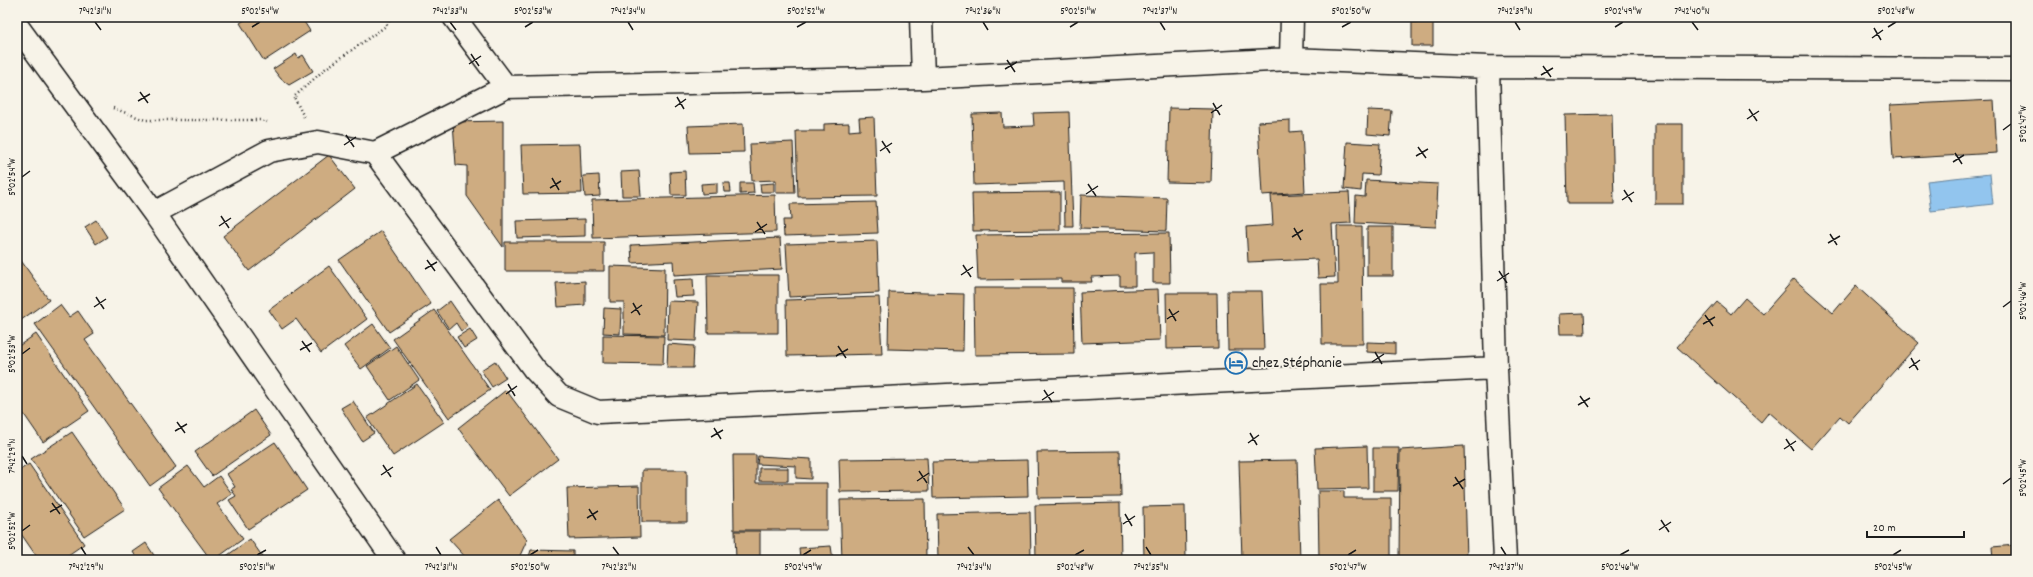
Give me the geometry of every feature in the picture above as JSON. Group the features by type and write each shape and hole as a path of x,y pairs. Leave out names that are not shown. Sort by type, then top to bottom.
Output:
{"street":[{"path":"454,17 506,87"},
{"path":"921,17 923,78"},
{"path":"1291,59 1292,17"},
{"path":"17,26 154,213 394,560"},
{"path":"154,213 269,151 318,142 375,153 506,87 923,78 1291,59 1488,67 2016,69"},
{"path":"1488,67 1496,368 1505,560"},
{"path":"375,153 534,369 559,396 598,412 1496,368"}],"path":[{"path":"318,142 294,98 325,69 386,26 392,17"},
{"path":"108,106 145,120 261,120 268,122"}],"water":[{"path":"1990,174 1993,204 1931,211 1927,181"}],"building":[{"path":"249,17 301,17 310,31 264,61 240,23"},
{"path":"1552,17 1574,17 1574,19 1552,20"},
{"path":"1412,22 1433,22 1433,46 1412,46"},
{"path":"296,54 298,58 303,55 313,71 289,85 281,79 273,69"},
{"path":"1994,100 1997,153 1893,159 1890,105"},
{"path":"1169,108 1213,109 1211,183 1167,182"},
{"path":"1368,110 1392,111 1390,136 1367,134"},
{"path":"1069,112 1073,226 1065,226 1064,182 974,185 972,114 1002,113 1003,127 1034,126 1033,113"},
{"path":"1612,114 1614,204 1567,204 1565,115"},
{"path":"874,117 877,196 798,197 796,131 824,131 824,124 849,123 849,131 860,130 859,118"},
{"path":"1290,120 1290,132 1302,131 1305,192 1262,195 1258,122"},
{"path":"503,121 503,247 467,196 467,166 456,165 453,122"},
{"path":"743,124 744,152 690,153 688,126"},
{"path":"1655,124 1683,124 1683,204 1655,204"},
{"path":"793,142 795,193 776,193 776,180 752,181 750,144"},
{"path":"1347,142 1380,144 1378,175 1362,174 1361,191 1344,189"},
{"path":"580,144 582,193 523,194 521,145"},
{"path":"329,155 355,189 249,271 223,236"},
{"path":"639,171 641,196 622,196 621,172"},
{"path":"685,171 686,195 671,195 670,172"},
{"path":"599,175 600,196 585,197 583,176"},
{"path":"1366,180 1438,184 1436,227 1355,223 1356,196 1365,197"},
{"path":"717,183 717,193 702,194 701,184"},
{"path":"723,183 730,183 731,192 724,192"},
{"path":"740,183 753,183 754,193 740,194"},
{"path":"774,183 774,192 761,192 760,184"},
{"path":"1060,192 1060,230 973,231 972,193"},
{"path":"1349,192 1351,223 1332,224 1335,277 1318,278 1317,259 1248,262 1246,227 1273,225 1271,195"},
{"path":"775,195 776,232 593,238 592,200"},
{"path":"1081,195 1167,198 1166,231 1080,228"},
{"path":"876,202 878,233 784,236 783,220 791,220 790,204"},
{"path":"585,219 585,236 517,238 516,221"},
{"path":"96,220 107,237 96,244 85,227"},
{"path":"1337,226 1362,226 1363,344 1322,344 1321,284 1338,284"},
{"path":"1367,227 1393,227 1393,276 1367,276"},
{"path":"381,231 431,304 389,332 339,260"},
{"path":"1169,233 1170,283 1153,283 1153,252 1135,253 1135,286 1120,286 1120,276 1091,277 1092,282 1061,282 1061,279 978,280 976,235"},
{"path":"780,238 782,269 674,275 673,261 632,263 631,245"},
{"path":"877,241 879,293 789,297 786,244"},
{"path":"505,242 604,242 604,271 505,271"},
{"path":"17,255 49,300 17,323"},
{"path":"329,266 367,319 321,353 296,319 282,329 269,310"},
{"path":"610,266 665,268 664,335 624,334 624,302 610,302"},
{"path":"707,275 778,275 778,333 708,333"},
{"path":"693,279 694,296 675,297 673,280"},
{"path":"1794,279 1833,313 1856,286 1919,343 1848,423 1840,416 1811,449 1769,412 1761,422 1677,347 1717,302 1731,314 1745,298 1763,314"},
{"path":"585,281 585,305 558,307 556,283"},
{"path":"974,288 1073,288 1074,354 975,355"},
{"path":"1158,289 1160,340 1082,343 1080,292"},
{"path":"1227,291 1262,291 1264,350 1228,350"},
{"path":"889,292 964,294 963,351 888,349"},
{"path":"1166,293 1217,293 1218,348 1167,349"},
{"path":"879,297 882,354 787,356 786,300"},
{"path":"450,301 468,327 461,331 456,323 449,329 437,311"},
{"path":"668,301 698,302 696,341 667,340"},
{"path":"60,305 69,317 78,311 94,334 85,340 176,467 150,486 35,324"},
{"path":"604,308 621,309 620,334 603,333"},
{"path":"434,310 490,390 449,418 393,339"},
{"path":"1584,313 1585,334 1560,334 1559,314"},
{"path":"373,324 390,348 361,369 344,346"},
{"path":"470,329 477,340 464,348 457,337"},
{"path":"36,334 89,411 43,442 17,404 17,347"},
{"path":"603,335 664,336 663,364 603,363"},
{"path":"1367,342 1395,343 1395,354 1367,352"},
{"path":"668,344 694,346 693,368 667,368"},
{"path":"396,346 419,380 390,400 367,366"},
{"path":"495,361 506,378 492,387 481,370"},
{"path":"417,384 444,422 393,456 367,418"},
{"path":"506,390 558,459 509,496 458,428"},
{"path":"353,401 374,433 362,441 341,408"},
{"path":"254,410 271,435 212,476 195,452"},
{"path":"72,432 125,509 84,536 31,459"},
{"path":"275,442 307,490 248,529 229,500 236,496 231,489 235,487 227,474"},
{"path":"1367,446 1368,488 1317,489 1315,448"},
{"path":"1464,446 1467,560 1399,560 1400,450"},
{"path":"1373,448 1399,448 1398,491 1373,491"},
{"path":"1120,451 1121,497 1038,498 1037,452"},
{"path":"733,455 756,455 756,483 827,483 827,530 734,530"},
{"path":"758,456 811,459 811,479 796,478 796,466 757,464"},
{"path":"927,458 929,491 840,492 839,459"},
{"path":"1027,460 1028,496 933,498 932,462"},
{"path":"1297,460 1300,560 1242,560 1239,461"},
{"path":"29,464 84,544 61,560 39,560 17,528 17,472"},
{"path":"188,466 204,487 219,476 232,494 217,504 243,539 214,560 211,560 158,488"},
{"path":"759,468 788,468 788,481 759,481"},
{"path":"642,470 687,470 687,522 642,522"},
{"path":"639,486 640,537 569,539 567,488"},
{"path":"1318,491 1344,491 1344,498 1391,498 1391,560 1319,560"},
{"path":"925,499 926,560 842,560 840,500"},
{"path":"498,500 527,540 518,560 468,560 449,539"},
{"path":"1120,503 1121,560 1036,560 1035,505"},
{"path":"1185,506 1186,560 1144,560 1143,507"},
{"path":"1030,512 1031,560 938,560 937,514"},
{"path":"735,531 760,531 760,560 736,560"},
{"path":"250,539 265,560 221,560"},
{"path":"146,543 157,560 138,560 133,552"},
{"path":"2016,545 2016,560 1993,560 1992,547"},
{"path":"831,546 833,560 800,560 799,548"},
{"path":"531,550 573,551 573,560 528,560"}],"place":[{"name":"chez Stéphanie","path":"1236,363"}]}
